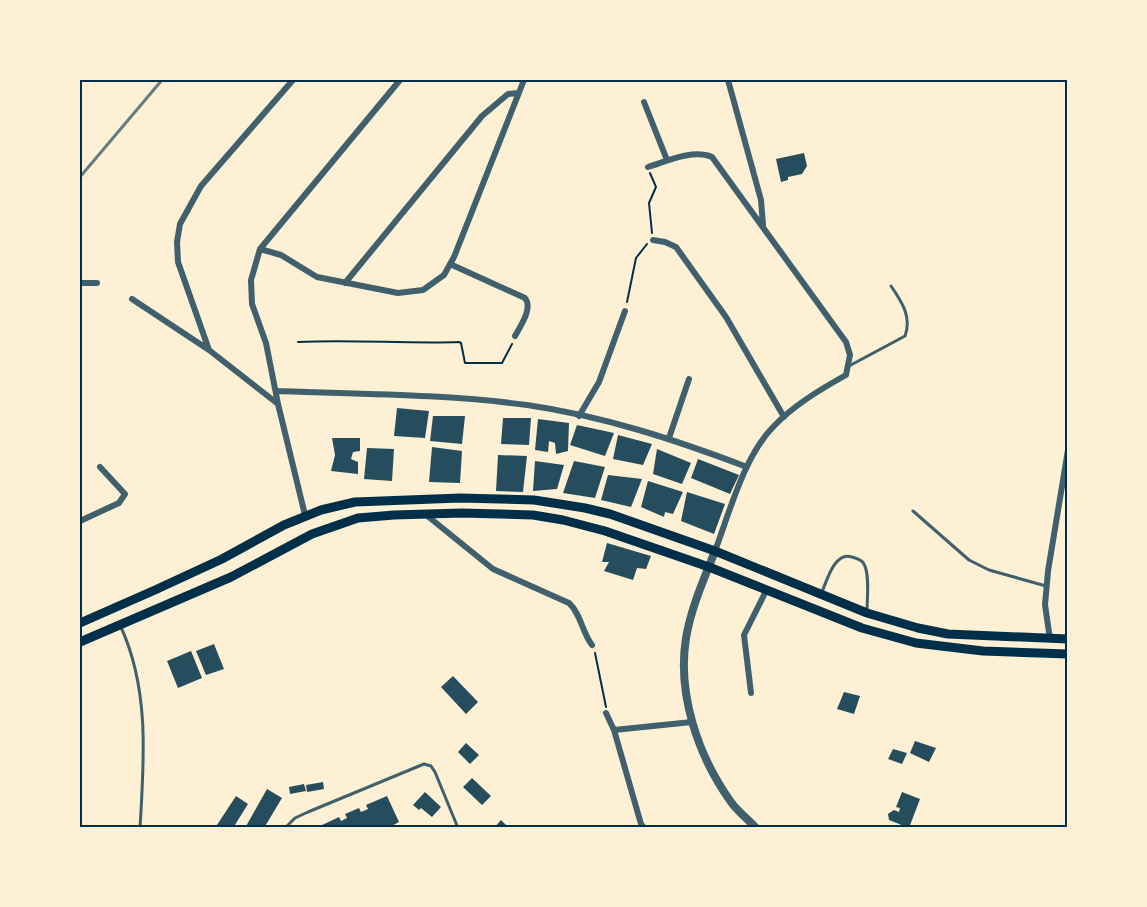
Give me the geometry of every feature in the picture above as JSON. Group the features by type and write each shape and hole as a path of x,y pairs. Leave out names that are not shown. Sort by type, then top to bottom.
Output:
{"main road":[{"path":"80,622 222,559 304,515 355,502 460,498 534,500 610,514 715,551 867,613 918,628 948,634 1068,639"},
{"path":"80,642 231,577 312,534 358,518 462,513 533,515 605,531 709,567 862,628 916,643 983,651 1068,654"}],"street":[{"path":"209,350 178,262 177,242 180,224 201,186 293,80"},
{"path":"304,515 266,343 252,304 250,280 260,249 400,80"},
{"path":"260,249 281,255 317,277 398,293 423,290 444,275 450,264 524,80"},
{"path":"728,80 761,200 763,225"},
{"path":"345,283 482,116 508,94 518,93"},
{"path":"644,102 667,160"},
{"path":"648,167 667,160 703,153 712,157 846,342 850,355 846,375 820,389 784,417 773,426 758,445 747,467 695,603 686,638 683,669 692,722 704,756 731,803 756,828"},
{"path":"653,240 676,247 726,317 784,417"},
{"path":"450,264 528,301 529,308 515,336"},
{"path":"80,283 97,283"},
{"path":"132,299 209,350 278,404"},
{"path":"579,416 599,382 625,311"},
{"path":"669,438 688,379"},
{"path":"276,391 480,400 529,406 669,438 747,467"},
{"path":"1050,639 1045,605 1046,586 1054,521 1068,450"},
{"path":"80,521 119,503 125,494 100,467"},
{"path":"425,514 493,569 569,603 575,609 592,645"},
{"path":"751,693 744,635 766,591"},
{"path":"606,712 614,730 641,824 645,828"},
{"path":"614,730 692,722"}],"lane":[{"path":"849,366 905,336 909,322 903,305 891,286"},
{"path":"914,511 969,560 988,570 1046,586"},
{"path":"821,594 828,576 840,558 848,555 857,558 864,564 867,578 867,613"},
{"path":"119,624 131,648 143,718 140,828"},
{"path":"285,828 295,818 424,764 431,766 435,772 458,828"}],"path":[{"path":"625,311 636,258 644,246 653,240 649,203 656,187 648,167"},
{"path":"298,342 327,340 459,342 465,363 502,363 515,336"},
{"path":"592,645 606,712"}],"building":[{"path":"804,153 807,166 802,174 788,177 788,180 781,182 776,159"},
{"path":"397,408 429,411 425,438 394,436"},
{"path":"433,416 465,416 462,444 430,441"},
{"path":"503,418 531,418 529,445 501,444"},
{"path":"538,419 569,423 568,451 556,454 555,443 549,441 548,452 535,450"},
{"path":"577,425 614,433 605,456 570,445"},
{"path":"618,435 652,444 643,465 613,459"},
{"path":"332,438 360,438 360,451 353,452 351,459 358,462 358,474 331,471 335,455"},
{"path":"432,447 462,451 460,483 429,482"},
{"path":"367,448 394,449 392,481 364,479"},
{"path":"657,449 691,463 682,484 653,474"},
{"path":"498,455 527,456 523,492 496,491"},
{"path":"698,459 739,475 730,494 691,478"},
{"path":"535,461 564,465 557,489 533,491"},
{"path":"574,461 605,467 595,498 563,493"},
{"path":"608,475 642,479 631,507 601,500"},
{"path":"648,481 683,492 673,514 665,512 664,517 641,507"},
{"path":"687,492 725,504 714,534 681,521"},
{"path":"607,543 651,556 646,569 637,568 633,580 604,571 609,562 602,562"},
{"path":"214,644 224,669 206,675 196,651"},
{"path":"191,651 202,678 178,688 167,661"},
{"path":"453,676 478,702 466,714 441,687"},
{"path":"844,692 860,696 854,714 837,709"},
{"path":"915,741 936,748 929,762 910,753"},
{"path":"466,743 479,755 470,764 458,752"},
{"path":"893,749 907,753 902,764 888,759"},
{"path":"472,778 491,796 482,805 463,787"},
{"path":"323,782 324,789 307,792 306,785"},
{"path":"304,784 306,791 290,794 289,787"},
{"path":"267,789 282,798 264,828 245,828"},
{"path":"425,792 441,807 432,817 413,805"},
{"path":"902,792 920,799 909,828 889,820 888,814 894,810 899,812 900,808 896,807"},
{"path":"236,796 248,804 233,828 215,828"},
{"path":"387,796 399,822 388,828 320,828 339,817 341,821 347,818 345,814 359,808 361,812 368,809 366,805"},
{"path":"501,820 509,828 494,828"}],"railway":[{"path":"80,177 162,80"}]}
